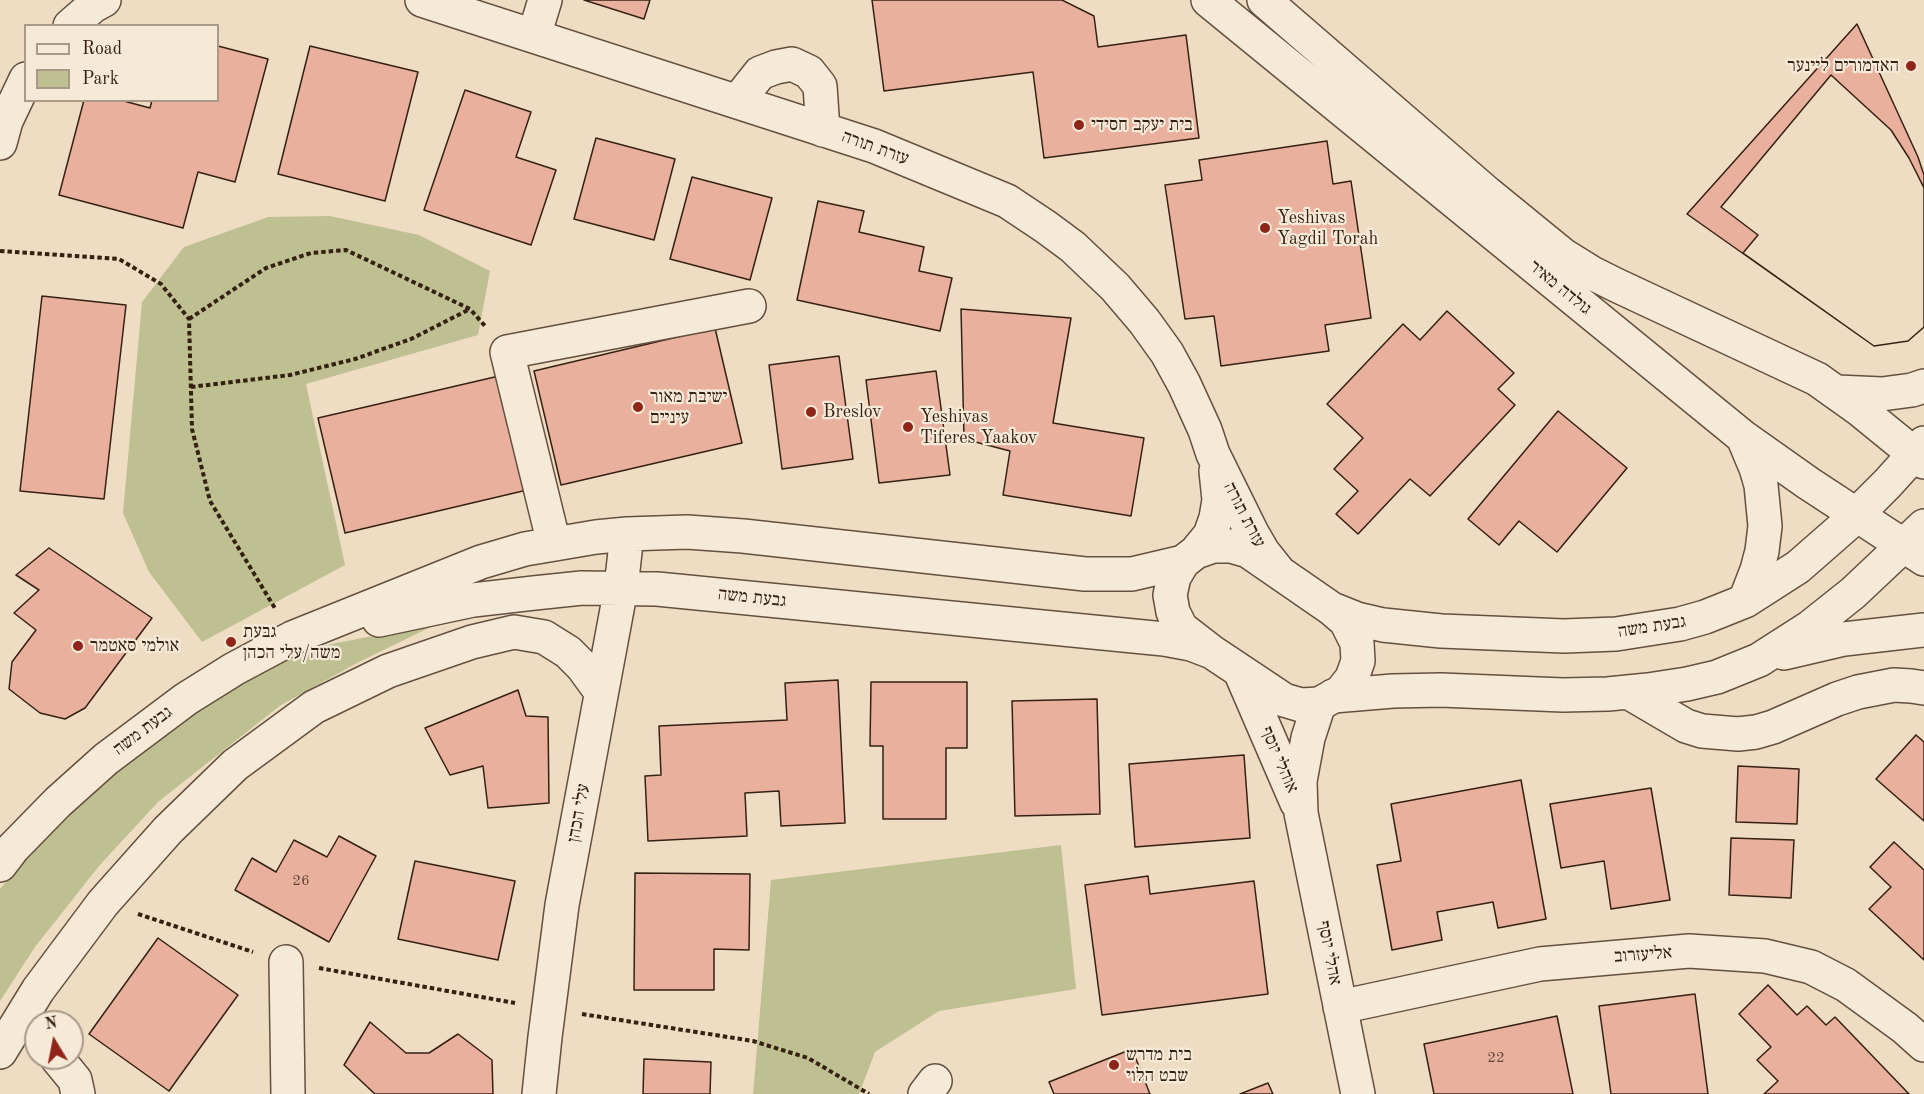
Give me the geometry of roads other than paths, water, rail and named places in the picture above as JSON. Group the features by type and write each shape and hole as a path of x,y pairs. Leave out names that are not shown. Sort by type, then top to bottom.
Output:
{"street":[{"path":"72,24 93,6 104,0"},
{"name":"עזרת תורה","path":"422,0 874,146 1007,201 1073,247 1115,287 1167,353 1205,430 1218,480 1219,500 1216,518 1210,535 1174,577 1170,595 1173,612 1181,628 1212,652"},
{"path":"534,36 544,0"},
{"name":"גולדה מאיר","path":"1208,0 1743,437 1856,515 1918,544"},
{"name":"גולדה מאיר","path":"1264,0 1487,193 1563,255 1592,273 1817,379 1921,453"},
{"path":"737,102 760,74 776,67 792,64 809,72 820,86 823,129"},
{"path":"0,143 6,121 24,83"},
{"path":"554,544 507,352 749,306"},
{"path":"1837,392 1882,394 1924,386"},
{"path":"1743,437 1761,485 1765,526 1760,561 1745,601"},
{"name":"גבעת משה","path":"4,849 106,759 205,687 292,638 481,562 525,549 627,534 687,532 743,536 1085,574 1132,574 1190,557 1213,546 1231,546 1248,551 1332,609 1357,619 1383,625 1441,631 1564,636 1616,634 1680,624 1725,610 1745,601 1798,567 1921,453"},
{"name":"עזרת תורה","path":"1213,454 1252,533 1279,573"},
{"name":"עלי הכהן","path":"539,1094 562,905 621,588 627,534"},
{"path":"1759,660 1794,638 1918,544"},
{"name":"גבעת משה","path":"292,638 473,600 582,588 621,588 657,589 1164,639 1191,644 1212,652"},
{"path":"1326,700 1341,692 1352,678 1358,661 1357,643 1346,621 1332,609"},
{"path":"1212,652 1284,700 1301,705 1392,691 1441,690 1563,695 1628,692 1687,684 1805,647 1844,639 1924,630"},
{"path":"32,1010 38,990 103,903 168,830 235,765 314,707 388,671 472,642 514,632 544,637 568,652 582,666 601,692"},
{"name":"אוהלי יוסף","path":"1240,670 1301,813"},
{"path":"1628,692 1686,726 1710,732 1738,734 1773,727 1858,692 1894,685 1924,688"},
{"name":"אוהלי יוסף","path":"1301,813 1300,781 1308,738 1326,700"},
{"name":"אהלי יוסף","path":"1301,813 1358,1094"},
{"name":"אליעזרוב","path":"1340,1007 1540,964 1689,951 1743,954 1765,956 1811,967 1846,985 1905,1028 1924,1045"},
{"path":"286,962 288,1094"},
{"path":"0,1052 24,1032"},
{"path":"67,1070 75,1080 78,1094"}],"place":[{"name":"האדמורים ליינער","path":"1911,66"},
{"name":"בית יעקב חסידי","path":"1079,125"},
{"name":"Yeshivas Yagdil Torah","path":"1265,228"},
{"name":"ישיבת מאור עיניים","path":"638,407"},
{"name":"Breslov","path":"811,412"},
{"name":"Yeshivas Tiferes Yaakov","path":"908,427"},
{"name":"גבעת משה/עלי הכהן","path":"231,642"},
{"name":"אולמי סאטמר","path":"78,646"},
{"name":"בית מדרש שבט הלוי","path":"1114,1065"}]}
